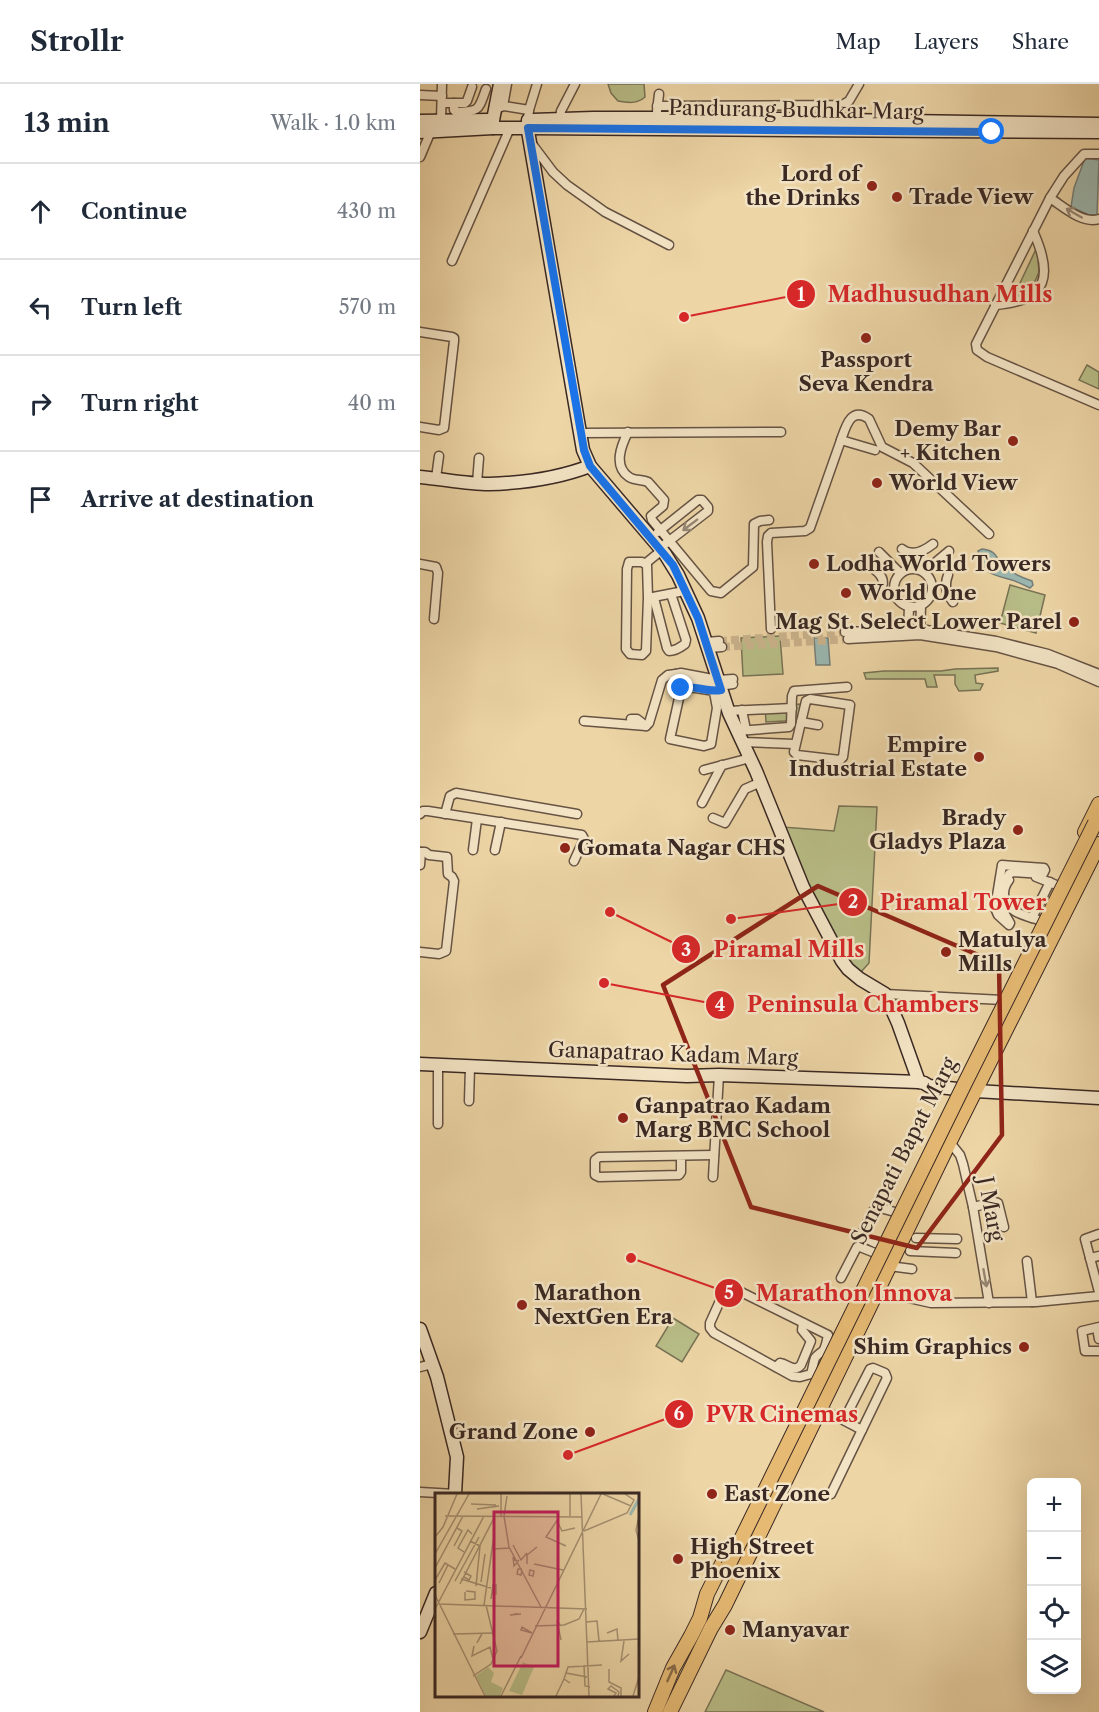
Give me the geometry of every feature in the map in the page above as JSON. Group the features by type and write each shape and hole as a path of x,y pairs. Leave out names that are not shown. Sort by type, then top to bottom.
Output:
{"main road":[{"path":"496,116 500,84"},
{"name":"Pandurang Budhkar Marg","path":"496,116 510,128 529,119 657,112 715,112 753,124 823,120 1032,127 1099,132"},
{"name":"Pandurang Budhkar Marg","path":"426,132 496,116"},
{"name":"Pandurang Budhkar Marg","path":"420,120 496,116 529,119 753,124 1032,127 1099,124"},
{"path":"529,119 530,141 580,433 590,466 664,546 698,618 724,709 742,734 803,887 837,953 848,969 885,994 922,1083"},
{"path":"420,477 488,484 571,473 590,466"},
{"name":"Senapati Bapat Marg","path":"655,1712 673,1668 700,1618 707,1594 802,1403 819,1360 858,1286 875,1247 961,1086 1003,1000 1054,884 1099,804"},
{"path":"711,1628 716,1606 731,1568 964,1085 1098,823"},
{"name":"Senapati Bapat Marg","path":"670,1712 711,1628 725,1605 950,1141 1099,844"},
{"name":"Ganapatrao Kadam Marg","path":"420,1064 687,1076 719,1075 922,1083 929,1086 978,1087 1099,1098"},
{"name":"Ganapatrao Kadam Marg","path":"1047,1092 1099,1091"},
{"path":"420,1329 426,1365 439,1384 457,1457 455,1493"},
{"path":"802,1403 803,1409 808,1412 816,1413 820,1410"},
{"path":"700,1618 731,1568"},
{"path":"420,1632 435,1595"}],"street":[{"path":"441,120 442,84"},
{"path":"496,116 507,84"},
{"path":"529,119 537,84"},
{"path":"560,119 561,111 575,84"},
{"path":"715,112 753,105 846,104 859,84"},
{"path":"420,95 454,103 465,103 472,87"},
{"path":"454,103 456,112 475,110 480,106 486,89"},
{"path":"657,112 659,94"},
{"path":"753,105 753,124"},
{"path":"823,120 824,105"},
{"path":"452,261 510,128"},
{"path":"420,157 426,132"},
{"path":"530,141 553,172 567,185 605,212 669,245"},
{"path":"1099,153 1084,154 1064,176 1050,198 976,344 977,350 987,357 1099,405"},
{"path":"1050,198 1077,215 1093,220 1099,219"},
{"path":"995,305 1020,302 1032,296 1041,285 1044,259 1033,231"},
{"path":"420,334 454,338 444,428 439,430 420,427"},
{"path":"771,629 768,536 805,531 810,528 847,423 857,414 869,419 882,447 913,463 989,534"},
{"path":"420,432 438,435"},
{"path":"628,432 621,448 622,468 629,477 648,482 664,500 663,506 651,516 655,534 698,500 702,500 708,507 708,511 646,563 628,564 626,649 630,654 642,655 646,651 651,598 649,568 646,563"},
{"path":"580,433 781,432"},
{"path":"841,440 875,450"},
{"path":"436,478 439,456"},
{"path":"477,483 479,458"},
{"path":"664,546 711,591 721,593 753,567 754,524 760,520 769,520"},
{"path":"902,549 910,553 917,553 933,544"},
{"path":"920,570 949,551"},
{"path":"879,552 900,573"},
{"path":"917,553 920,570"},
{"path":"420,564 436,567 438,573 434,619"},
{"path":"907,569 920,570 929,576 933,587 930,598 921,606 909,607 897,599 894,583 900,573 907,569"},
{"path":"875,570 881,574 883,582 877,591"},
{"path":"948,575 945,586 953,602"},
{"path":"883,582 894,583"},
{"path":"933,587 945,586"},
{"path":"651,598 684,591"},
{"path":"651,598 667,648 671,651 686,644 671,594"},
{"path":"920,632 921,606"},
{"path":"908,632 909,607"},
{"path":"847,635 920,632 996,641 1048,654 1099,682"},
{"path":"707,645 720,644"},
{"path":"1060,661 1099,674"},
{"path":"646,726 649,723 662,680 668,675 676,674 718,687"},
{"path":"733,681 718,687 681,688 670,739 708,746 724,709 792,708"},
{"path":"742,734 789,727 794,691 847,687"},
{"path":"808,700 850,705 842,759 838,761 797,755 794,752 794,744 801,722 808,700"},
{"path":"741,710 742,734"},
{"path":"631,719 646,726"},
{"path":"584,721 646,726"},
{"path":"801,722 818,725"},
{"path":"742,734 794,744"},
{"path":"704,770 750,758"},
{"path":"702,803 722,765"},
{"path":"744,778 748,788"},
{"path":"713,818 724,823 743,791 761,782"},
{"path":"444,814 450,796 456,793 577,814"},
{"path":"420,814 428,811 582,835 584,838 574,861"},
{"path":"473,850 477,819"},
{"path":"495,850 501,822"},
{"path":"420,865 421,852 447,857 448,874 454,881 446,951 441,954 420,952"},
{"path":"1002,865 1045,870 1043,874 1013,872 1009,874 1004,889 1005,900 1004,911 1009,925 998,915 995,908 1002,865"},
{"path":"1006,883 1011,878 1025,876 1040,878 1054,884"},
{"path":"1005,900 1010,908 1037,920"},
{"path":"885,994 1003,1000 1017,1007"},
{"path":"438,1065 438,1124"},
{"path":"469,1101 470,1067"},
{"path":"713,1178 719,1075"},
{"path":"936,1133 950,1141"},
{"name":"J Marg","path":"950,1141 963,1164 973,1206 989,1303"},
{"path":"681,1156 679,1175 599,1177 596,1175 595,1160 599,1157 714,1155"},
{"path":"973,1206 998,1203 1004,1227"},
{"path":"875,1247 861,1236 873,1210 880,1208 895,1212"},
{"path":"858,1286 932,1303 1034,1302 1099,1294 1094,1257 1086,1239 1099,1234"},
{"path":"916,1238 957,1239"},
{"path":"841,1278 857,1247 875,1247"},
{"path":"910,1251 957,1253"},
{"path":"1027,1261 1034,1302"},
{"path":"889,1266 912,1269"},
{"path":"728,1290 737,1290 828,1336 819,1360 811,1374 800,1377 792,1376 714,1333 710,1328 710,1323 724,1293 728,1290"},
{"path":"776,1367 780,1363 797,1369 801,1365 811,1341 802,1330 803,1323"},
{"path":"1099,1339 1098,1328 1082,1331 1085,1351 1099,1351"},
{"path":"819,1360 841,1365"},
{"path":"831,1494 887,1378 885,1373 870,1369 844,1420"},
{"path":"820,1410 862,1430"},
{"path":"420,1492 438,1493"}],"highlighted area":[{"path":"818,886 999,964 1002,1135 917,1248 751,1207 663,985"}],"green space":[{"path":"608,84 644,84 645,97 639,101 618,101 611,93"},
{"path":"1037,247 1039,272 1029,295 1012,300"},
{"path":"1087,365 1099,372 1099,389 1079,380"},
{"path":"1010,585 1045,595 1036,633 1000,623"},
{"path":"780,636 783,674 743,676 741,638"},
{"path":"998,668 998,671 975,675 976,683 983,684 980,690 959,691 955,684 955,675 934,675 937,687 927,687 925,679 866,679 864,673 884,671"},
{"path":"802,704 803,720 766,722 765,706"},
{"path":"839,806 877,807 869,963 861,972 845,958 823,924 783,827 834,831"},
{"path":"673,1318 699,1334 682,1362 656,1346"},
{"path":"726,1670 824,1712 705,1712"}],"water":[{"path":"1085,158 1099,160 1097,215 1089,215 1071,207 1074,188"},
{"path":"982,549 994,553 1011,572 1032,581 1033,585 1030,588 989,572 980,559 978,551"},
{"path":"814,638 828,638 830,665 816,665"}],"tunnel":[{"path":"719,641 845,632"},
{"path":"722,647 848,639"}],"place":[{"name":"Lord of the Drinks","path":"872,186"},
{"name":"Trade View","path":"897,197"},
{"name":"Madhusudhan Mills","path":"684,317"},
{"name":"Passport Seva Kendra","path":"866,338"},
{"name":"Demy Bar + Kitchen","path":"1013,441"},
{"name":"World View","path":"877,483"},
{"name":"Lodha World Towers","path":"814,564"},
{"name":"World One","path":"846,593"},
{"name":"Mag St. Select Lower Parel","path":"1074,622"},
{"name":"Empire Industrial Estate","path":"979,757"},
{"name":"Brady Gladys Plaza","path":"1018,830"},
{"name":"Gomata Nagar CHS","path":"565,848"},
{"name":"Piramal Mills","path":"610,912"},
{"name":"Piramal Tower","path":"731,919"},
{"name":"Matulya Mills","path":"946,952"},
{"name":"Peninsula Chambers","path":"604,983"},
{"name":"Ganpatrao Kadam Marg BMC School","path":"623,1118"},
{"name":"Marathon Innova","path":"631,1258"},
{"name":"Marathon NextGen Era","path":"522,1305"},
{"name":"Shim Graphics","path":"1024,1347"},
{"name":"Grand Zone","path":"590,1432"},
{"name":"PVR Cinemas","path":"568,1455"},
{"name":"East Zone","path":"712,1494"},
{"name":"High Street Phoenix","path":"678,1559"},
{"name":"Manyavar","path":"730,1630"}],"route":[{"path":"681,688 714,692 721,690 698,618 673,565 590,466 584,450 528,128 992,132"}]}
